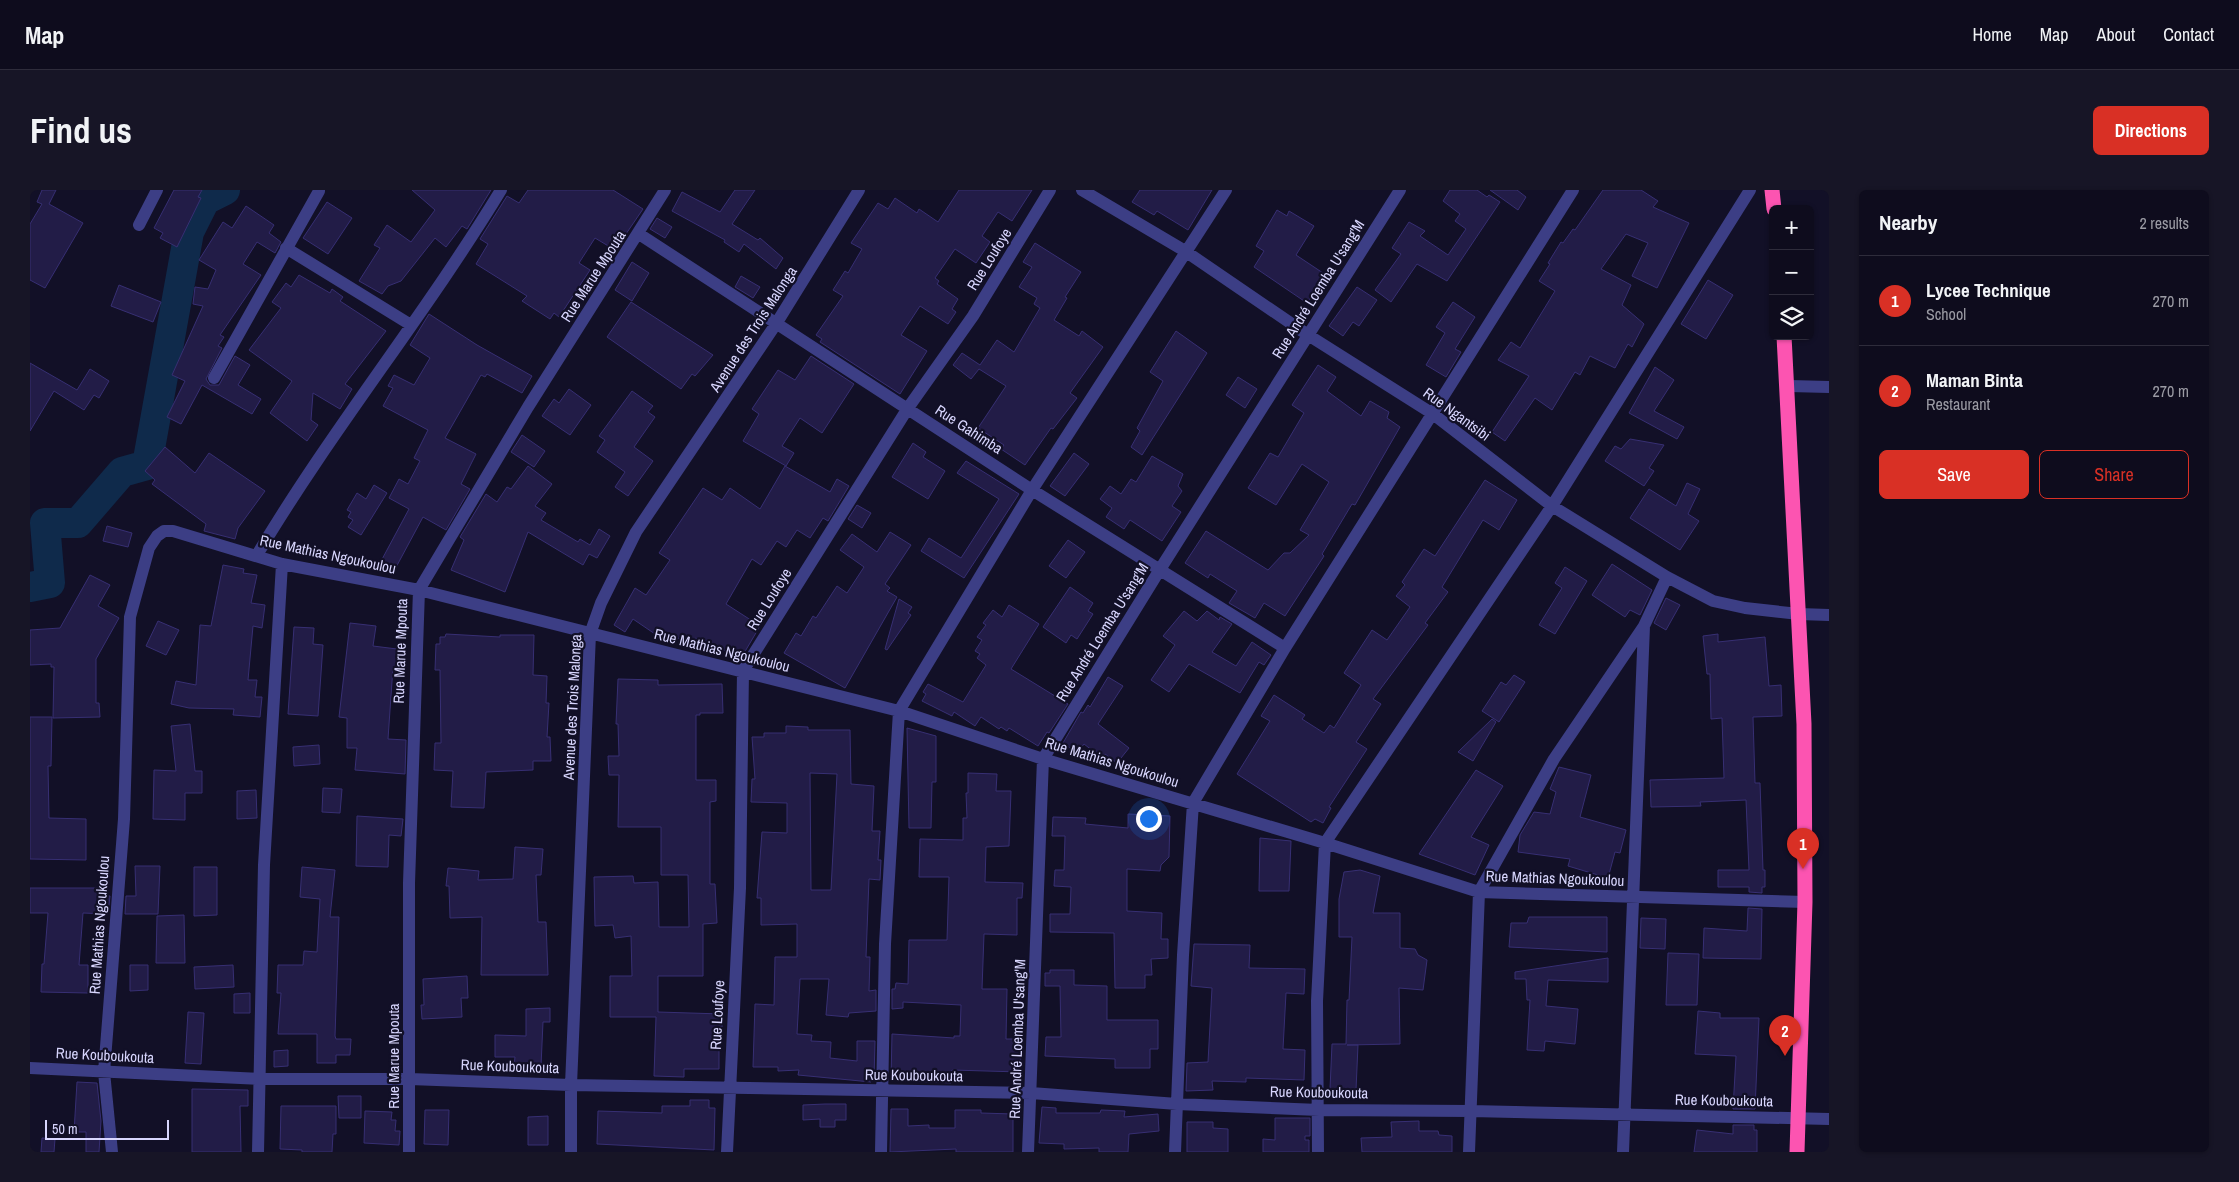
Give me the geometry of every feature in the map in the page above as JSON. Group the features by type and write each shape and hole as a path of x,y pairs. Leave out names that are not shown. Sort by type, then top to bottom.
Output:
{"highway":[{"path":"1772,190 1774,205"},
{"path":"1784,340 1789,386 1804,724 1806,902 1797,1152"}],"street":[{"path":"140,225 157,190"},
{"path":"257,556 329,442 477,229 501,190"},
{"name":"Rue Marue Mpouta","path":"409,1152 409,883 419,590 528,407 639,234 665,190"},
{"name":"Avenue des Trois Malonga","path":"570,1152 571,1085 590,634 601,602 636,532 776,324 859,190"},
{"name":"Rue Loufoye","path":"727,1152 740,888 743,671 908,408 973,316 1050,190"},
{"name":"Rue Ngantsibi","path":"1082,190 1185,251 1308,335 1433,414 1552,506 1667,577 1713,601 1745,608 1829,615"},
{"path":"881,1152 885,944 899,712 1032,490 1226,190"},
{"name":"Rue André Loemba U'sang'M","path":"1028,1152 1043,759 1159,571 1400,190"},
{"path":"1175,1152 1183,955 1193,803 1285,648 1573,190"},
{"path":"1318,1152 1317,1001 1325,843 1552,506 1750,190"},
{"path":"214,378 319,191"},
{"name":"Rue Gahimba","path":"639,234 1032,490 1285,648"},
{"path":"286,248 411,325"},
{"path":"1789,386 1829,387"},
{"name":"Rue Mathias Ngoukoulou","path":"112,1152 104,1072 124,818 130,617 149,548 157,536 164,531 172,531 282,564 419,590 899,712 1043,759 1325,843 1478,892 1806,902"},
{"path":"258,1152 264,865 282,564"},
{"path":"1469,1152 1478,892 1554,759 1644,626 1667,577"},
{"path":"1623,1152 1626,1116 1632,896 1644,626"},
{"name":"Rue Kouboukouta","path":"30,1068 260,1078 410,1079 571,1085 730,1087 882,1092 1031,1093 1177,1104 1319,1110 1471,1111 1626,1116 1829,1119"}],"building":[{"path":"42,190 56,190 49,204 83,223 45,288 30,280 30,224 42,204 37,202"},
{"path":"174,190 202,190 198,197 201,198 177,247 160,238 163,233 154,228"},
{"path":"412,190 491,190 467,229 462,226 446,247 435,238 401,281 388,286 382,294 359,281 380,248 374,245 387,225 411,242 435,210"},
{"path":"528,190 613,190 643,209 615,250 595,238 579,263 590,270 559,317 554,313 550,319 522,301 527,296 476,264 488,244 480,239 507,196 519,203"},
{"path":"735,190 755,190 732,224 758,240 760,238 783,258 776,269 744,244 739,252 724,242 725,240 672,211 682,192 720,212"},
{"path":"959,190 1032,190 1012,221 998,212 982,236 990,242 976,263 955,249 935,278 939,281 937,284 958,299 952,309 956,312 948,324 920,306 901,335 927,351 900,394 820,342 822,339 816,335 843,296 833,290 845,271 848,273 862,249 851,243 878,203 888,209 895,198 917,213 919,209 938,222"},
{"path":"1140,190 1212,190 1188,230 1157,211 1154,215 1132,202"},
{"path":"1450,190 1477,190 1487,197 1489,195 1500,202 1447,281 1417,264 1391,302 1375,290 1401,254 1392,248 1409,222 1425,231 1420,236 1448,255 1466,229 1455,221 1460,214 1443,201"},
{"path":"1490,190 1517,190 1526,197 1518,210"},
{"path":"1603,190 1641,190 1658,201 1653,207 1689,223 1657,288 1632,276 1648,243 1626,234 1601,269 1631,285 1622,305 1644,324 1632,347 1628,344 1615,368 1590,356 1580,375 1575,372 1552,410 1535,398 1505,441 1492,432 1529,376 1498,360 1511,342 1520,348 1555,291 1539,281 1550,264 1548,263 1561,242 1563,243 1573,229 1575,230"},
{"path":"327,202 352,218 328,254 303,238"},
{"path":"246,206 274,225 269,233 281,242 275,253 257,242 243,264 261,275 220,335 224,337 218,346 222,348 206,379 210,385 219,385 235,356 250,365 238,385 261,399 252,414 202,385 181,424 167,417 185,381 172,375 203,306 193,304 195,287 208,289 216,270 199,260 223,222 232,228"},
{"path":"1277,210 1287,216 1289,211 1314,226 1296,255 1326,275 1307,303 1254,267 1264,251 1256,246"},
{"path":"657,218 672,227 665,238 650,229"},
{"path":"1035,243 1081,272 1065,297 1067,298 1054,320 1079,336 1082,331 1103,347 1070,393 1077,398 1053,429 1051,428 1025,465 1001,449 1004,445 978,428 1006,386 979,369 971,379 953,365 962,353 980,365 997,340 1014,352 1040,308 1034,304 1037,298 1019,287 1032,267 1023,262"},
{"path":"632,262 649,273 632,301 615,290"},
{"path":"299,275 330,293 332,289 343,297 340,301 386,331 345,384 352,389 340,409 313,393 311,420 318,425 307,441 270,413 292,381 249,350 281,308 272,302 286,283 291,287"},
{"path":"741,276 760,287 753,298 735,287"},
{"path":"1708,280 1733,295 1706,339 1681,324"},
{"path":"119,285 161,302 153,322 111,306"},
{"path":"1357,287 1377,300 1359,326 1353,322 1343,336 1329,326"},
{"path":"631,302 713,355 695,376 692,374 681,389 607,337"},
{"path":"1453,302 1475,317 1455,349 1461,352 1446,377 1426,365 1445,333 1436,327"},
{"path":"429,314 477,345 532,376 522,393 487,374 485,377 481,375 445,438 476,454 461,484 470,489 446,530 423,517 394,571 380,563 409,509 389,498 399,479 408,484 420,461 414,458 428,430 383,406 393,388 388,386 394,375 414,385 430,358 410,345"},
{"path":"1176,331 1207,353 1142,455 1131,447 1140,431 1137,428 1163,381 1150,372"},
{"path":"811,356 854,384 822,433 800,418 782,446 794,453 786,466 743,441 759,414 752,409 778,370 795,380"},
{"path":"30,363 77,390 90,369 109,381 99,398 94,395 84,410 54,391 30,431"},
{"path":"1318,365 1336,377 1327,391 1361,416 1370,401 1389,412 1387,418 1400,427 1355,505 1352,504 1322,554 1324,556 1285,616 1264,603 1255,618 1229,603 1237,591 1210,574 1208,578 1185,563 1206,531 1268,570 1284,553 1290,553 1309,535 1300,530 1329,482 1302,464 1276,505 1248,488 1270,453 1278,457 1304,413 1292,405"},
{"path":"1655,367 1674,380 1654,411 1684,427 1677,439 1629,413"},
{"path":"1238,377 1257,389 1245,408 1226,395"},
{"path":"569,389 591,405 570,435 542,416 554,399 559,403"},
{"path":"632,391 653,406 648,412 655,417 634,447 653,461 628,496 615,487 625,472 597,452 605,440 599,436"},
{"path":"522,435 545,451 534,467 511,452"},
{"path":"1630,439 1664,445 1649,468 1654,471 1644,486 1605,461 1615,446 1621,449"},
{"path":"913,443 926,452 923,457 945,471 928,499 892,477"},
{"path":"165,447 195,473 209,453 265,491 238,528 235,539 204,531 206,524 152,484 155,480 145,471"},
{"path":"1074,453 1089,464 1065,496 1050,486"},
{"path":"1152,456 1183,474 1178,486 1182,491 1172,506 1181,512 1162,541 1130,520 1124,529 1106,517 1112,508 1100,499 1110,486 1121,494 1131,479 1136,482"},
{"path":"966,461 1019,494 964,578 921,551 929,538 961,558 999,499 957,473"},
{"path":"528,466 552,484 535,506 546,513 541,520 578,542 580,539 590,545 599,529 610,536 597,558 589,554 583,565 528,532 505,592 451,570 464,540 460,537 486,494 497,502 507,487 511,489"},
{"path":"785,466 830,492 837,479 849,486 828,521 823,518 810,538 797,530 786,547 777,541 761,565 752,559 726,604 760,626 740,660 712,643 710,647 695,638 693,642 681,635 678,639 671,634 669,636 658,628 655,634 633,619 625,632 614,625 635,588 646,595 670,560 659,553 703,488 722,500 730,488 760,509"},
{"path":"1485,480 1517,500 1499,530 1483,520 1442,587 1448,592 1425,623 1428,625 1373,699 1381,704 1356,742 1367,749 1329,807 1331,808 1323,823 1315,819 1311,822 1237,774 1270,721 1261,716 1274,695 1305,715 1302,719 1324,733 1330,725 1334,728 1361,685 1344,673 1372,630 1387,640 1410,607 1396,596 1405,585 1402,582 1424,549 1435,556"},
{"path":"1687,483 1700,489 1688,514 1699,521 1680,550 1630,518 1649,489 1676,506"},
{"path":"374,485 387,493 361,535 348,527 353,520 348,517 351,512 347,510 357,493 366,499"},
{"path":"857,505 871,513 862,528 848,519"},
{"path":"107,526 132,533 128,547 103,541"},
{"path":"890,532 911,545 885,584 890,588 887,591 897,597 845,688 784,653 796,633 801,636 813,616 816,618 837,586 847,593 864,567 840,550 852,534 877,552"},
{"path":"1068,540 1085,552 1066,578 1049,566"},
{"path":"1612,564 1652,590 1640,615 1630,610 1625,617 1592,595"},
{"path":"223,565 244,569 243,573 257,575 251,603 265,605 262,628 253,626 248,680 257,680 255,697 262,697 260,717 233,715 234,709 189,708 171,704 176,681 196,685 200,625 211,626"},
{"path":"1565,567 1587,581 1555,634 1539,625 1562,588 1555,583"},
{"path":"90,575 110,585 98,606 119,618 96,659 96,703 99,703 100,717 53,718 54,667 51,667 51,664 30,665 30,630 60,628"},
{"path":"1070,587 1093,603 1088,611 1093,614 1077,639 1071,635 1066,643 1043,627"},
{"path":"1666,598 1680,605 1666,630 1654,623"},
{"path":"899,599 912,607 908,613 911,615 887,650 885,649"},
{"path":"1009,605 1039,624 1011,669 1068,704 1038,746 1009,728 1007,731 1001,727 999,729 981,717 975,726 954,712 952,716 922,701 926,694 923,692 928,684 963,702 986,665 977,658 980,654 975,651 982,640 977,637 986,625 983,623 993,610 1002,617"},
{"path":"1184,611 1197,621 1207,611 1219,620 1220,617 1232,624 1212,652 1236,666 1252,642 1271,655 1264,665 1259,662 1240,693 1189,664 1169,692 1151,680 1175,645 1163,636"},
{"path":"158,621 179,630 166,655 146,646"},
{"path":"350,623 376,626 373,646 405,650 402,668 393,667 388,739 406,740 405,774 355,770 357,748 347,748 347,718 339,717"},
{"path":"294,627 314,628 313,644 323,645 318,716 288,714"},
{"path":"446,634 500,637 500,635 534,635 533,675 547,676 546,703 549,703 547,737 550,737 551,761 533,761 533,770 486,772 484,808 451,807 453,771 434,770 435,743 441,743 440,670 435,670 436,644 440,644 440,637 445,637"},
{"path":"1718,634 1718,642 1765,637 1769,686 1781,685 1782,716 1753,717 1755,783 1760,783 1763,870 1765,870 1765,887 1762,887 1762,893 1749,892 1749,887 1718,887 1718,870 1749,870 1746,800 1700,802 1701,806 1651,807 1650,780 1724,778 1722,718 1711,719 1710,674 1707,674 1703,636"},
{"path":"1514,675 1525,682 1499,722 1482,711 1501,682 1506,685"},
{"path":"1108,677 1123,686 1098,724 1129,748 1117,763 1105,754 1102,758 1084,744 1077,753 1063,743 1081,712 1083,713 1088,705 1090,707"},
{"path":"618,679 658,680 658,685 722,684 723,713 700,713 700,715 696,715 696,780 716,780 716,801 710,802 710,884 715,884 717,923 703,924 703,976 658,976 658,1012 722,1014 722,1027 719,1026 719,1069 684,1069 684,1077 654,1076 656,1017 610,1017 610,976 632,976 631,936 615,938 613,925 595,926 594,877 633,876 634,883 658,882 659,927 689,927 688,875 661,875 661,827 618,827 619,775 609,775 608,756 619,756 618,724 616,724"},
{"path":"30,717 52,717 51,766 48,766 49,818 86,819 86,860 30,859"},
{"path":"1492,719 1496,722 1473,761 1458,752"},
{"path":"190,724 195,771 202,771 202,793 185,793 185,820 153,819 154,770 176,771 171,726"},
{"path":"786,726 808,727 808,730 850,730 851,784 874,786 872,831 880,831 878,860 881,860 880,880 869,879 866,957 870,957 869,991 876,990 876,1011 849,1013 848,1017 826,1015 829,979 800,979 797,1034 812,1035 811,1041 831,1042 830,1058 857,1061 857,1041 875,1041 874,1079 871,1078 871,1082 798,1075 799,1070 778,1071 778,1067 753,1067 755,1004 774,1005 775,957 797,957 797,924 761,925 761,898 757,898 762,832 787,833 787,803 751,802 752,779 755,779 752,737 764,737 764,733 786,733","holes":["810,773 837,774 831,890 811,890"]},
{"path":"907,728 936,736 936,782 932,782 931,828 909,828"},
{"path":"319,745 320,764 294,766 293,747"},
{"path":"1559,767 1591,775 1580,817 1626,830 1620,853 1615,852 1608,878 1568,866 1570,859 1518,852 1520,835 1534,812 1550,814 1556,792 1550,789"},
{"path":"1476,770 1503,786 1471,837 1489,845 1475,875 1419,854"},
{"path":"968,773 997,774 996,791 1011,791 1009,846 986,847 985,882 1023,883 1022,898 1017,898 1017,935 984,934 982,989 1007,989 1006,1039 1015,1039 1015,1051 1021,1051 1020,1072 952,1070 951,1083 891,1080 892,1034 954,1038 954,1036 960,1036 961,1005 903,1002 903,1008 892,1009 892,989 895,989 896,983 908,984 909,940 947,940 949,877 919,877 920,839 963,840 963,818 967,818 966,793 968,793"},
{"path":"323,788 342,789 340,813 322,812"},
{"path":"256,790 257,818 237,819 237,791"},
{"path":"1128,814 1170,816 1169,857 1161,865 1160,871 1127,869 1127,911 1162,913 1161,939 1168,939 1168,958 1151,959 1152,975 1145,975 1145,988 1115,988 1114,933 1050,932 1050,914 1070,914 1071,887 1054,886 1055,870 1064,870 1065,836 1052,836 1053,817 1086,818 1085,824 1128,828"},
{"path":"357,816 403,819 401,836 389,835 388,867 356,866"},
{"path":"1260,838 1291,841 1289,891 1259,891"},
{"path":"515,847 543,849 541,875 536,875 538,922 546,922 548,975 481,975 482,917 450,918 449,886 446,886 448,868 479,871 478,880 513,879"},
{"path":"135,866 160,866 158,914 125,914 126,896 136,896"},
{"path":"194,867 217,867 217,915 194,916"},
{"path":"302,867 335,870 330,917 339,917 335,1036 336,1039 351,1039 350,1055 336,1055 336,1063 317,1063 317,1034 278,1034 281,993 277,993 278,965 303,965 304,951 317,952 320,899 300,897"},
{"path":"1360,870 1380,876 1373,913 1400,913 1400,948 1415,949 1418,955 1427,960 1423,990 1399,988 1400,1044 1347,1045 1358,1045 1356,1090 1330,1089 1332,1044 1346,1044 1352,937 1339,937 1339,899 1344,872"},
{"path":"30,888 106,888 106,896 110,896 108,914 83,913 79,965 88,965 88,993 41,992 48,913 30,913"},
{"path":"1748,908 1762,909 1761,959 1703,958 1704,928 1747,931"},
{"path":"184,915 185,963 156,963 157,916"},
{"path":"1529,917 1607,917 1607,952 1509,947 1511,923 1527,923"},
{"path":"1641,918 1666,919 1665,949 1640,948"},
{"path":"1194,944 1250,945 1249,968 1305,969 1304,994 1286,993 1283,1049 1305,1050 1304,1080 1246,1078 1246,1082 1212,1081 1213,1090 1186,1091 1187,1063 1208,1062 1212,988 1191,986"},
{"path":"1668,953 1699,954 1697,1005 1666,1005"},
{"path":"1608,958 1608,982 1548,980 1546,1006 1578,1009 1575,1044 1545,1041 1544,1051 1527,1050 1530,1000 1527,1000 1526,979 1515,979 1515,972"},
{"path":"130,965 148,965 148,990 130,991"},
{"path":"233,965 234,987 195,989 194,967"},
{"path":"1050,970 1074,970 1074,985 1107,986 1107,1020 1158,1020 1158,1049 1150,1049 1150,1068 1115,1068 1115,1059 1045,1056 1046,1037 1061,1037 1060,986 1045,986 1045,973 1050,973"},
{"path":"467,976 468,998 461,998 462,1017 422,1019 421,1005 424,1005 423,979"},
{"path":"250,993 250,1013 234,1013 234,994"},
{"path":"550,1008 550,1022 543,1022 541,1066 514,1066 515,1057 495,1057 495,1035 526,1036 526,1009"},
{"path":"1698,1011 1720,1013 1720,1018 1759,1018 1755,1109 1733,1109 1736,1056 1695,1054"},
{"path":"188,1012 204,1013 201,1064 185,1063"},
{"path":"288,1050 288,1066 274,1067 274,1051"},
{"path":"77,1082 97,1083 101,1121 99,1152 86,1152 86,1132 74,1132"},
{"path":"192,1089 248,1090 248,1106 240,1106 241,1152 192,1152"},
{"path":"338,1096 361,1096 361,1118 339,1118"},
{"path":"690,1100 709,1100 709,1108 715,1108 714,1150 597,1144 598,1111 662,1113 662,1106 690,1106"},
{"path":"846,1104 846,1120 835,1120 835,1127 820,1127 820,1119 803,1120 803,1105"},
{"path":"281,1106 336,1106 336,1134 333,1134 332,1152 302,1152 302,1150 280,1149"},
{"path":"1042,1107 1056,1108 1056,1113 1100,1113 1101,1110 1125,1111 1124,1117 1158,1114 1159,1131 1129,1134 1128,1152 1099,1152 1099,1148 1064,1149 1064,1144 1039,1143"},
{"path":"891,1109 908,1109 908,1126 929,1125 929,1128 955,1128 955,1110 981,1110 981,1113 1013,1114 1013,1152 956,1152 956,1149 890,1152"},
{"path":"425,1110 449,1110 448,1145 424,1144"},
{"path":"365,1111 392,1112 391,1120 396,1120 395,1131 400,1131 399,1145 364,1143"},
{"path":"548,1116 548,1145 528,1145 528,1117"},
{"path":"1275,1118 1310,1118 1310,1136 1305,1136 1305,1140 1309,1140 1309,1152 1263,1152 1263,1139 1275,1140"},
{"path":"1419,1121 1419,1131 1438,1131 1439,1135 1452,1136 1452,1152 1362,1152 1361,1138 1392,1137 1391,1122"},
{"path":"1187,1122 1213,1122 1213,1128 1228,1129 1228,1152 1187,1152"},
{"path":"1733,1125 1754,1125 1754,1130 1757,1130 1757,1152 1694,1152 1697,1130 1733,1134"},
{"path":"42,1138 55,1139 54,1152 41,1152"}],"waterway":[{"path":"30,587 50,583 45,523 78,523 122,472 147,465 189,232 205,200 225,190"}],"place":[{"name":"Lycee Technique","path":"1803,869"},
{"name":"Maman Binta","path":"1785,1056"}]}
